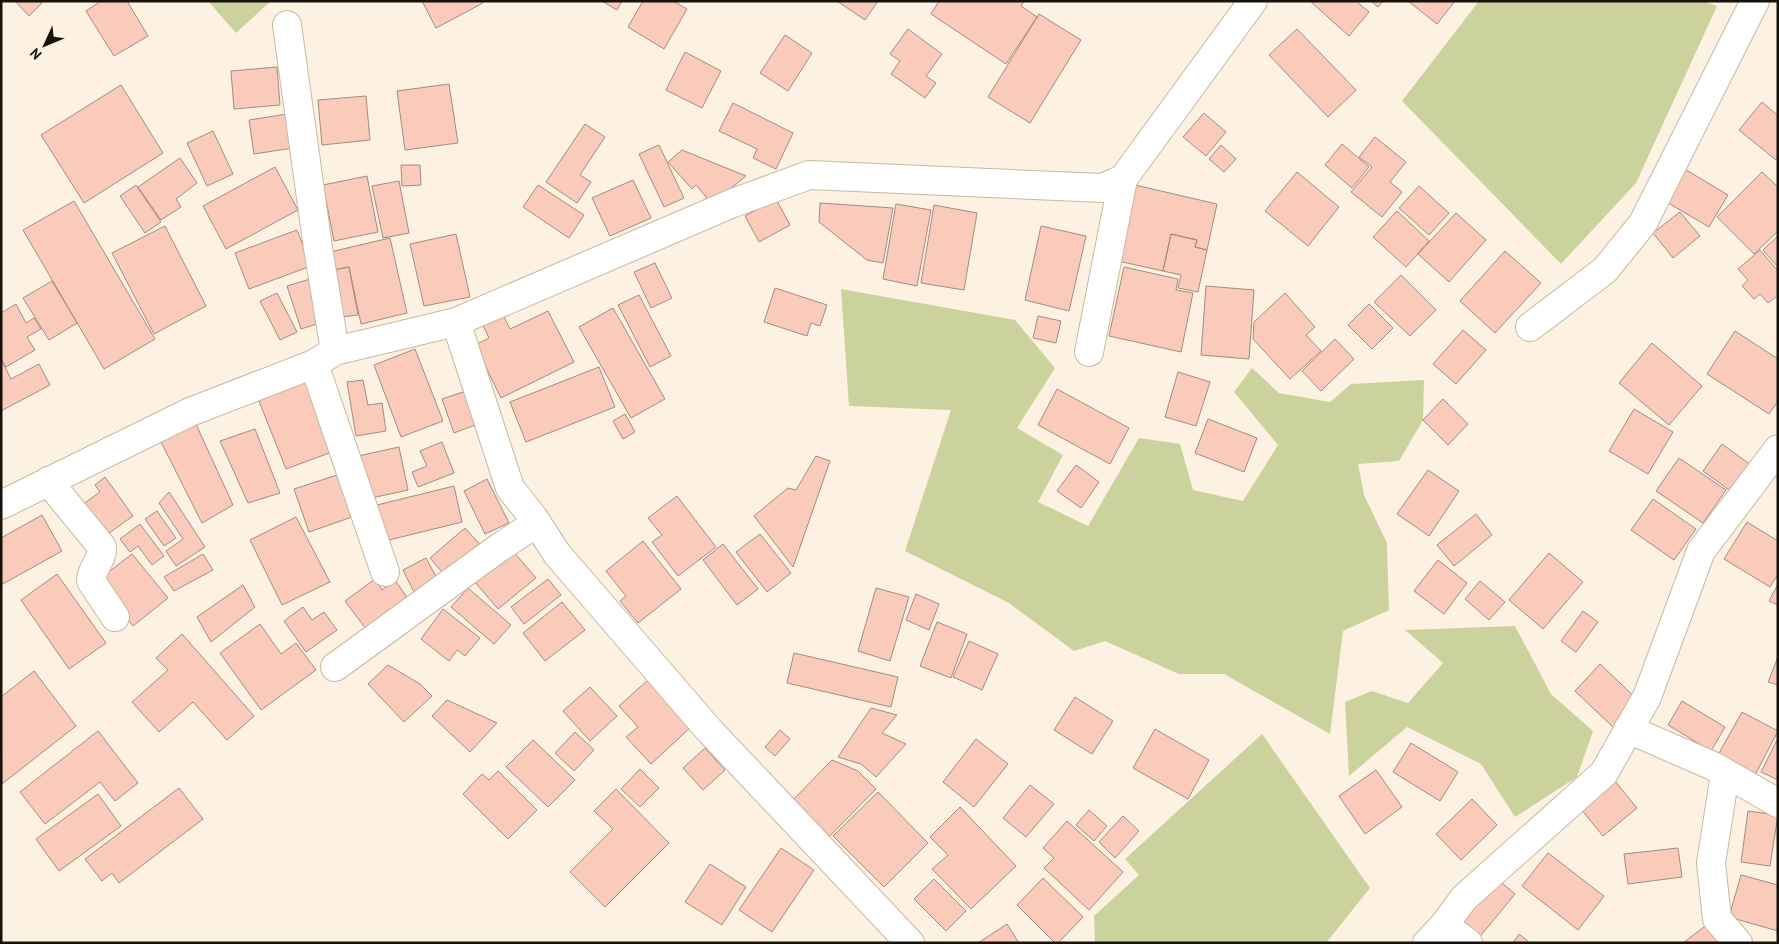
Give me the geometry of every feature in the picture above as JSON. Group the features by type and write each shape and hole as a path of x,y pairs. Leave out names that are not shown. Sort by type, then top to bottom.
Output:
{"street":[{"path":"1089,352 1123,179 1252,1"},
{"path":"1530,327 1605,270 1643,223 1755,1"},
{"path":"287,25 318,248 325,357 384,572"},
{"path":"1,505 190,412 325,357 456,322 733,203 809,175 1102,188 1123,179"},
{"path":"456,322 510,488 537,523 557,554 709,730 910,943"},
{"path":"1468,943 1435,934 1464,898 1604,773 1647,697 1701,551 1778,449"},
{"path":"48,481 102,547 103,554 100,562 94,568 91,581 115,617"},
{"path":"335,667 500,547 537,523"},
{"path":"1628,729 1713,766 1778,803"},
{"path":"1725,774 1711,863 1717,919 1738,943"}],"green space":[{"path":"208,1 271,1 236,33"},
{"path":"1479,1 1703,1 1717,6 1636,183 1561,264 1402,101"},
{"path":"841,289 1015,320 1055,368 1017,428 1063,455 1038,502 1088,526 1139,438 1180,444 1193,490 1243,501 1278,445 1234,392 1252,368 1279,393 1330,402 1351,384 1424,380 1423,420 1399,461 1358,464 1364,495 1387,543 1389,610 1343,631 1330,734 1224,674 1179,674 1105,641 1074,651 1009,603 905,551 951,410 849,406"},
{"path":"1515,626 1551,694 1593,731 1577,777 1515,817 1481,764 1407,727 1349,776 1345,702 1372,691 1408,703 1443,663 1405,630"},
{"path":"1262,734 1370,888 1326,943 1095,943 1094,916 1139,875 1125,859"}],"building":[{"path":"15,1 40,1 42,3 29,16"},
{"path":"101,1 127,1 148,36 114,56 86,11"},
{"path":"422,1 482,1 483,3 436,28"},
{"path":"602,1 622,1 617,10"},
{"path":"643,1 673,1 687,9 664,49 628,27"},
{"path":"837,1 878,1 865,20"},
{"path":"939,1 1024,1 1021,6 1037,17 1006,64 931,14"},
{"path":"1310,1 1356,1 1369,12 1349,36"},
{"path":"1371,1 1383,1 1378,7"},
{"path":"1408,1 1455,1 1437,24"},
{"path":"1039,14 1081,40 1030,123 988,97"},
{"path":"908,29 942,54 926,76 936,83 925,98 891,74 900,61 890,54"},
{"path":"1297,29 1356,90 1328,117 1269,55"},
{"path":"785,35 812,53 788,91 760,73"},
{"path":"685,52 721,71 702,108 666,90"},
{"path":"277,67 280,105 234,109 231,71"},
{"path":"449,84 458,143 405,150 397,91"},
{"path":"121,85 163,153 84,203 41,135"},
{"path":"366,96 370,140 322,145 318,100"},
{"path":"1762,102 1778,116 1778,158 1776,160 1739,130"},
{"path":"733,103 793,133 776,169 753,158 757,149 719,131"},
{"path":"1204,113 1226,132 1206,156 1183,137"},
{"path":"287,114 293,148 254,154 249,120"},
{"path":"585,124 605,137 580,175 591,182 577,203 546,182"},
{"path":"213,131 233,174 207,186 187,143"},
{"path":"1375,137 1406,162 1390,182 1402,192 1382,217 1351,192 1372,167 1359,157"},
{"path":"1342,144 1369,167 1352,188 1325,165"},
{"path":"659,145 684,198 664,207 639,154"},
{"path":"1221,145 1236,159 1224,172 1209,159"},
{"path":"682,150 746,176 712,204 696,185 692,189 668,162"},
{"path":"180,158 197,183 176,199 181,207 161,220 138,187"},
{"path":"401,165 420,165 421,185 402,186"},
{"path":"275,167 298,210 226,249 203,206"},
{"path":"1683,168 1728,195 1709,227 1663,200"},
{"path":"1297,172 1339,207 1308,246 1265,211"},
{"path":"1762,172 1778,187 1778,231 1754,254 1717,217"},
{"path":"367,176 378,232 334,241 323,185"},
{"path":"633,180 651,218 610,236 592,198"},
{"path":"399,181 409,233 383,238 372,186"},
{"path":"136,185 161,222 145,233 120,196"},
{"path":"538,185 584,215 569,238 523,207"},
{"path":"1135,185 1217,204 1207,250 1195,247 1197,240 1171,234 1163,271 1118,261"},
{"path":"1419,186 1449,213 1429,235 1399,208"},
{"path":"776,199 790,225 759,242 745,216"},
{"path":"74,201 155,339 104,369 23,230"},
{"path":"820,203 893,208 883,263 867,260 819,222"},
{"path":"896,204 931,210 917,286 883,279"},
{"path":"934,205 977,213 964,290 921,283"},
{"path":"1397,211 1429,241 1406,267 1373,237"},
{"path":"1680,212 1700,236 1673,258 1653,233"},
{"path":"1456,213 1486,240 1449,282 1418,254"},
{"path":"165,226 206,306 154,334 112,253"},
{"path":"1041,226 1086,236 1069,311 1025,300"},
{"path":"297,230 311,266 249,289 235,253"},
{"path":"456,234 470,297 424,306 410,244"},
{"path":"1171,234 1197,240 1195,247 1207,250 1198,292 1178,288 1181,275 1163,271"},
{"path":"1778,236 1778,267 1763,250"},
{"path":"390,238 407,313 361,324 349,267 333,270 330,252"},
{"path":"1760,250 1778,271 1778,295 1768,303 1760,294 1754,299 1742,286 1748,280 1738,269"},
{"path":"1505,251 1541,283 1495,333 1460,301"},
{"path":"655,263 672,298 651,308 634,272"},
{"path":"349,267 358,315 341,317 333,270"},
{"path":"1124,267 1178,279 1176,290 1193,293 1181,352 1109,336"},
{"path":"1401,275 1436,310 1410,336 1374,302"},
{"path":"310,279 323,322 301,329 287,286"},
{"path":"52,281 77,323 49,340 23,298"},
{"path":"1206,286 1254,290 1249,359 1201,355"},
{"path":"775,288 827,305 820,326 811,323 807,336 764,322"},
{"path":"277,293 297,332 280,340 260,301"},
{"path":"1285,293 1315,327 1306,335 1321,351 1290,379 1253,339 1254,322"},
{"path":"639,295 671,356 650,367 618,305"},
{"path":"16,304 26,323 34,318 41,329 27,337 35,350 6,367 1,359 1,313"},
{"path":"1369,304 1393,328 1372,349 1348,325"},
{"path":"613,308 665,399 631,418 579,327"},
{"path":"548,311 574,362 501,398 475,345 489,338 482,323 502,313 510,329"},
{"path":"1038,316 1061,321 1056,343 1033,338"},
{"path":"1463,330 1486,350 1456,384 1433,364"},
{"path":"1735,331 1778,359 1778,401 1769,414 1707,374"},
{"path":"1335,339 1354,359 1321,391 1302,371"},
{"path":"1652,343 1702,386 1669,425 1619,383"},
{"path":"415,349 443,421 401,437 374,365"},
{"path":"1,359 11,379 39,364 50,385 1,411"},
{"path":"599,367 615,407 526,442 510,402"},
{"path":"1178,372 1210,382 1196,426 1165,417"},
{"path":"305,380 332,452 286,469 259,401"},
{"path":"363,380 368,405 382,403 386,431 356,436 347,382"},
{"path":"1057,389 1129,428 1110,464 1038,425"},
{"path":"466,391 478,424 454,433 442,399"},
{"path":"1443,399 1468,424 1448,445 1423,420"},
{"path":"1634,409 1673,432 1648,474 1609,451"},
{"path":"625,414 635,432 623,439 613,421"},
{"path":"1208,419 1257,438 1244,472 1195,453"},
{"path":"195,422 233,505 202,523 160,440"},
{"path":"255,429 280,493 248,503 220,441"},
{"path":"442,442 454,473 418,487 412,472 427,466 420,451"},
{"path":"1722,444 1755,468 1736,495 1703,471"},
{"path":"399,447 408,490 367,499 358,456"},
{"path":"816,456 830,461 793,567 754,516 788,488 796,490"},
{"path":"1679,458 1726,490 1703,523 1656,491"},
{"path":"1076,465 1099,482 1081,508 1057,491"},
{"path":"1428,470 1459,491 1429,536 1397,514"},
{"path":"337,475 352,517 309,532 294,489"},
{"path":"105,477 133,516 105,536 82,505 100,492 95,485"},
{"path":"487,479 509,523 485,534 464,491"},
{"path":"454,486 462,522 385,541 377,505"},
{"path":"169,492 205,547 176,566 166,551 183,539 159,503"},
{"path":"677,496 716,547 678,576 652,542 662,535 648,518"},
{"path":"1653,499 1696,529 1674,560 1631,530"},
{"path":"157,511 176,538 164,546 145,519"},
{"path":"1476,514 1492,535 1454,566 1437,545"},
{"path":"42,515 62,551 1,585 1,538"},
{"path":"296,517 330,582 282,605 250,540"},
{"path":"1747,522 1778,541 1778,574 1770,587 1724,559"},
{"path":"140,524 164,556 152,565 138,546 130,552 120,539"},
{"path":"465,528 483,548 448,579 430,558"},
{"path":"760,534 791,573 767,592 736,552"},
{"path":"643,541 681,589 638,623 620,601 626,596 606,571"},
{"path":"723,544 758,589 737,605 703,560"},
{"path":"512,550 536,578 498,609 474,581"},
{"path":"1549,553 1583,582 1543,629 1509,600"},
{"path":"132,554 168,598 133,626 97,581"},
{"path":"203,554 213,570 174,591 164,577"},
{"path":"426,558 438,580 414,592 403,570"},
{"path":"1438,560 1467,583 1444,614 1414,591"},
{"path":"57,574 106,643 69,669 21,600"},
{"path":"375,579 382,590 395,580 408,599 366,629 345,601"},
{"path":"548,579 561,595 524,624 511,607"},
{"path":"1480,581 1505,602 1489,620 1465,599"},
{"path":"1778,584 1778,605 1769,601"},
{"path":"243,585 255,607 211,642 197,617"},
{"path":"468,588 511,625 494,644 451,607"},
{"path":"876,588 909,597 890,661 858,651"},
{"path":"916,594 939,604 929,630 906,620"},
{"path":"562,602 585,630 545,661 523,633"},
{"path":"303,607 312,620 324,612 337,630 306,652 284,621"},
{"path":"443,609 480,638 465,656 457,650 449,661 421,639"},
{"path":"1583,611 1598,622 1576,652 1561,641"},
{"path":"937,622 967,634 951,678 920,666"},
{"path":"260,624 281,654 296,643 316,670 261,710 220,653"},
{"path":"182,634 254,716 227,740 193,702 159,732 132,702 168,670 156,658"},
{"path":"969,641 998,654 982,690 953,677"},
{"path":"794,653 898,677 891,707 787,683"},
{"path":"1778,657 1778,685 1768,682"},
{"path":"1600,664 1639,701 1614,728 1575,691"},
{"path":"388,665 420,684 432,696 404,722 368,684"},
{"path":"34,671 76,726 2,784 1,697"},
{"path":"649,679 692,726 651,764 626,737 638,727 619,706"},
{"path":"590,687 617,716 590,741 563,711"},
{"path":"1075,697 1113,721 1092,754 1054,730"},
{"path":"447,700 497,723 470,752 432,716"},
{"path":"1682,701 1725,727 1711,751 1668,725"},
{"path":"871,708 897,715 882,733 906,744 876,777 861,764 838,757"},
{"path":"1742,712 1778,731 1755,775 1718,755"},
{"path":"1155,729 1209,760 1188,799 1133,768"},
{"path":"780,730 790,739 775,756 765,747"},
{"path":"98,731 138,783 115,801 100,782 45,824 20,792"},
{"path":"575,732 594,750 574,771 555,753"},
{"path":"976,739 1008,764 974,807 943,782"},
{"path":"533,740 575,780 548,807 506,767"},
{"path":"1778,741 1778,780 1761,772"},
{"path":"1411,743 1458,772 1440,801 1393,772"},
{"path":"705,748 725,770 703,790 683,768"},
{"path":"832,760 858,771 876,789 825,841 789,804"},
{"path":"640,769 659,788 640,807 621,789"},
{"path":"1376,770 1402,807 1365,834 1339,796"},
{"path":"498,771 537,810 508,839 463,794 482,774 489,780"},
{"path":"1614,780 1637,808 1603,836 1580,808"},
{"path":"1030,785 1054,804 1026,837 1003,818"},
{"path":"179,788 203,819 119,883 112,873 102,881 85,859"},
{"path":"616,789 669,843 605,907 570,872 613,829 594,811"},
{"path":"878,792 928,843 884,887 833,836"},
{"path":"98,794 121,826 59,871 36,839"},
{"path":"1472,799 1497,825 1461,860 1436,834"},
{"path":"960,807 1016,866 971,909 932,869 948,855 930,837"},
{"path":"1089,810 1107,826 1094,841 1076,825"},
{"path":"1748,811 1778,815 1770,866 1741,862"},
{"path":"1123,816 1139,831 1115,858 1099,842"},
{"path":"1067,821 1123,872 1089,910 1044,868 1054,858 1043,848"},
{"path":"781,848 814,870 772,932 739,910"},
{"path":"1678,848 1682,877 1628,884 1624,854"},
{"path":"1548,853 1604,896 1578,930 1522,886"},
{"path":"710,864 746,887 722,925 685,902"},
{"path":"1741,875 1778,885 1778,931 1729,917"},
{"path":"1495,877 1515,894 1478,939 1457,922"},
{"path":"1043,878 1083,917 1058,943 1055,943 1017,905"},
{"path":"934,879 966,911 946,931 914,899"},
{"path":"1007,924 1019,943 978,943"},
{"path":"1708,924 1722,943 1683,943"},
{"path":"1519,934 1530,943 1513,943"}]}
